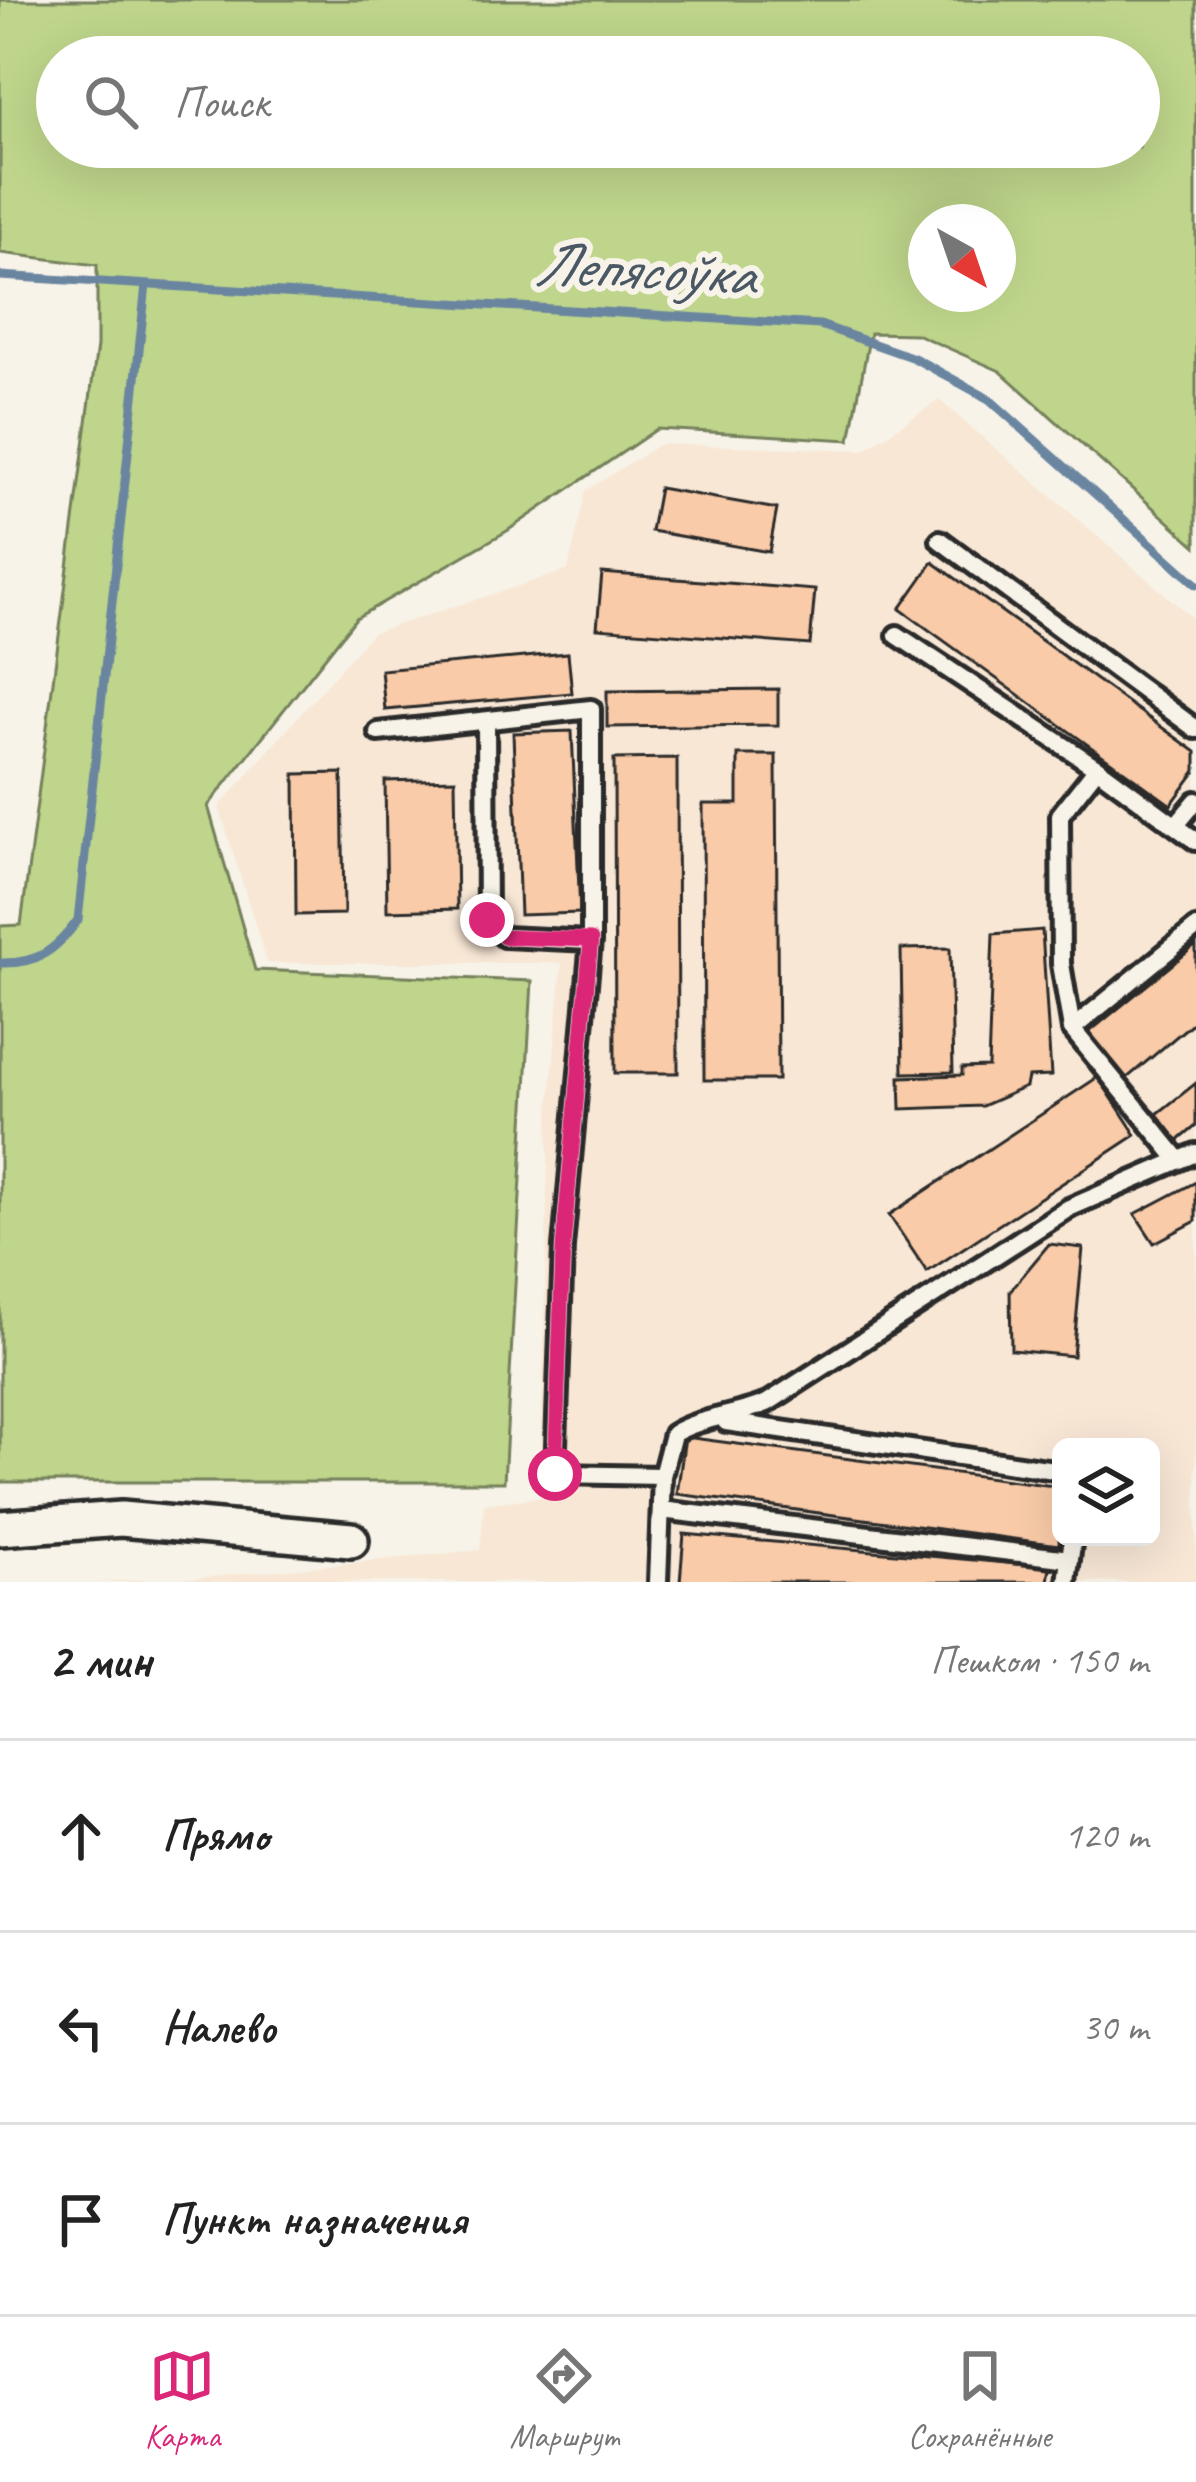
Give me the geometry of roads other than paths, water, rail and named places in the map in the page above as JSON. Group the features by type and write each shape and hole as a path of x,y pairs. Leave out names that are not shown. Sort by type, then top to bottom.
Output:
{"street":[{"path":"0,1528 121,1519 351,1540"}],"lane":[{"path":"940,540 1196,729"},
{"path":"897,635 1097,768 1196,841"},
{"path":"378,732 591,710 591,940 563,1247 555,1474 662,1476"},
{"path":"486,721 487,920 504,937 591,940"},
{"path":"658,1582 662,1476 673,1434 687,1425 740,1415 767,1403 1069,1208 1188,1157 1072,1029 1061,964 1060,815 1097,768"},
{"path":"1176,825 1196,801"},
{"path":"1072,1029 1196,928"},
{"path":"713,1420 1052,1470"},
{"path":"661,1510 1070,1559"},
{"path":"1067,1582 1072,1546"}],"waterway":[{"name":"Лепясоўка","path":"0,276 820,325 914,358 989,399 1196,584"},
{"path":"0,963 45,953 78,920 146,285"}]}
